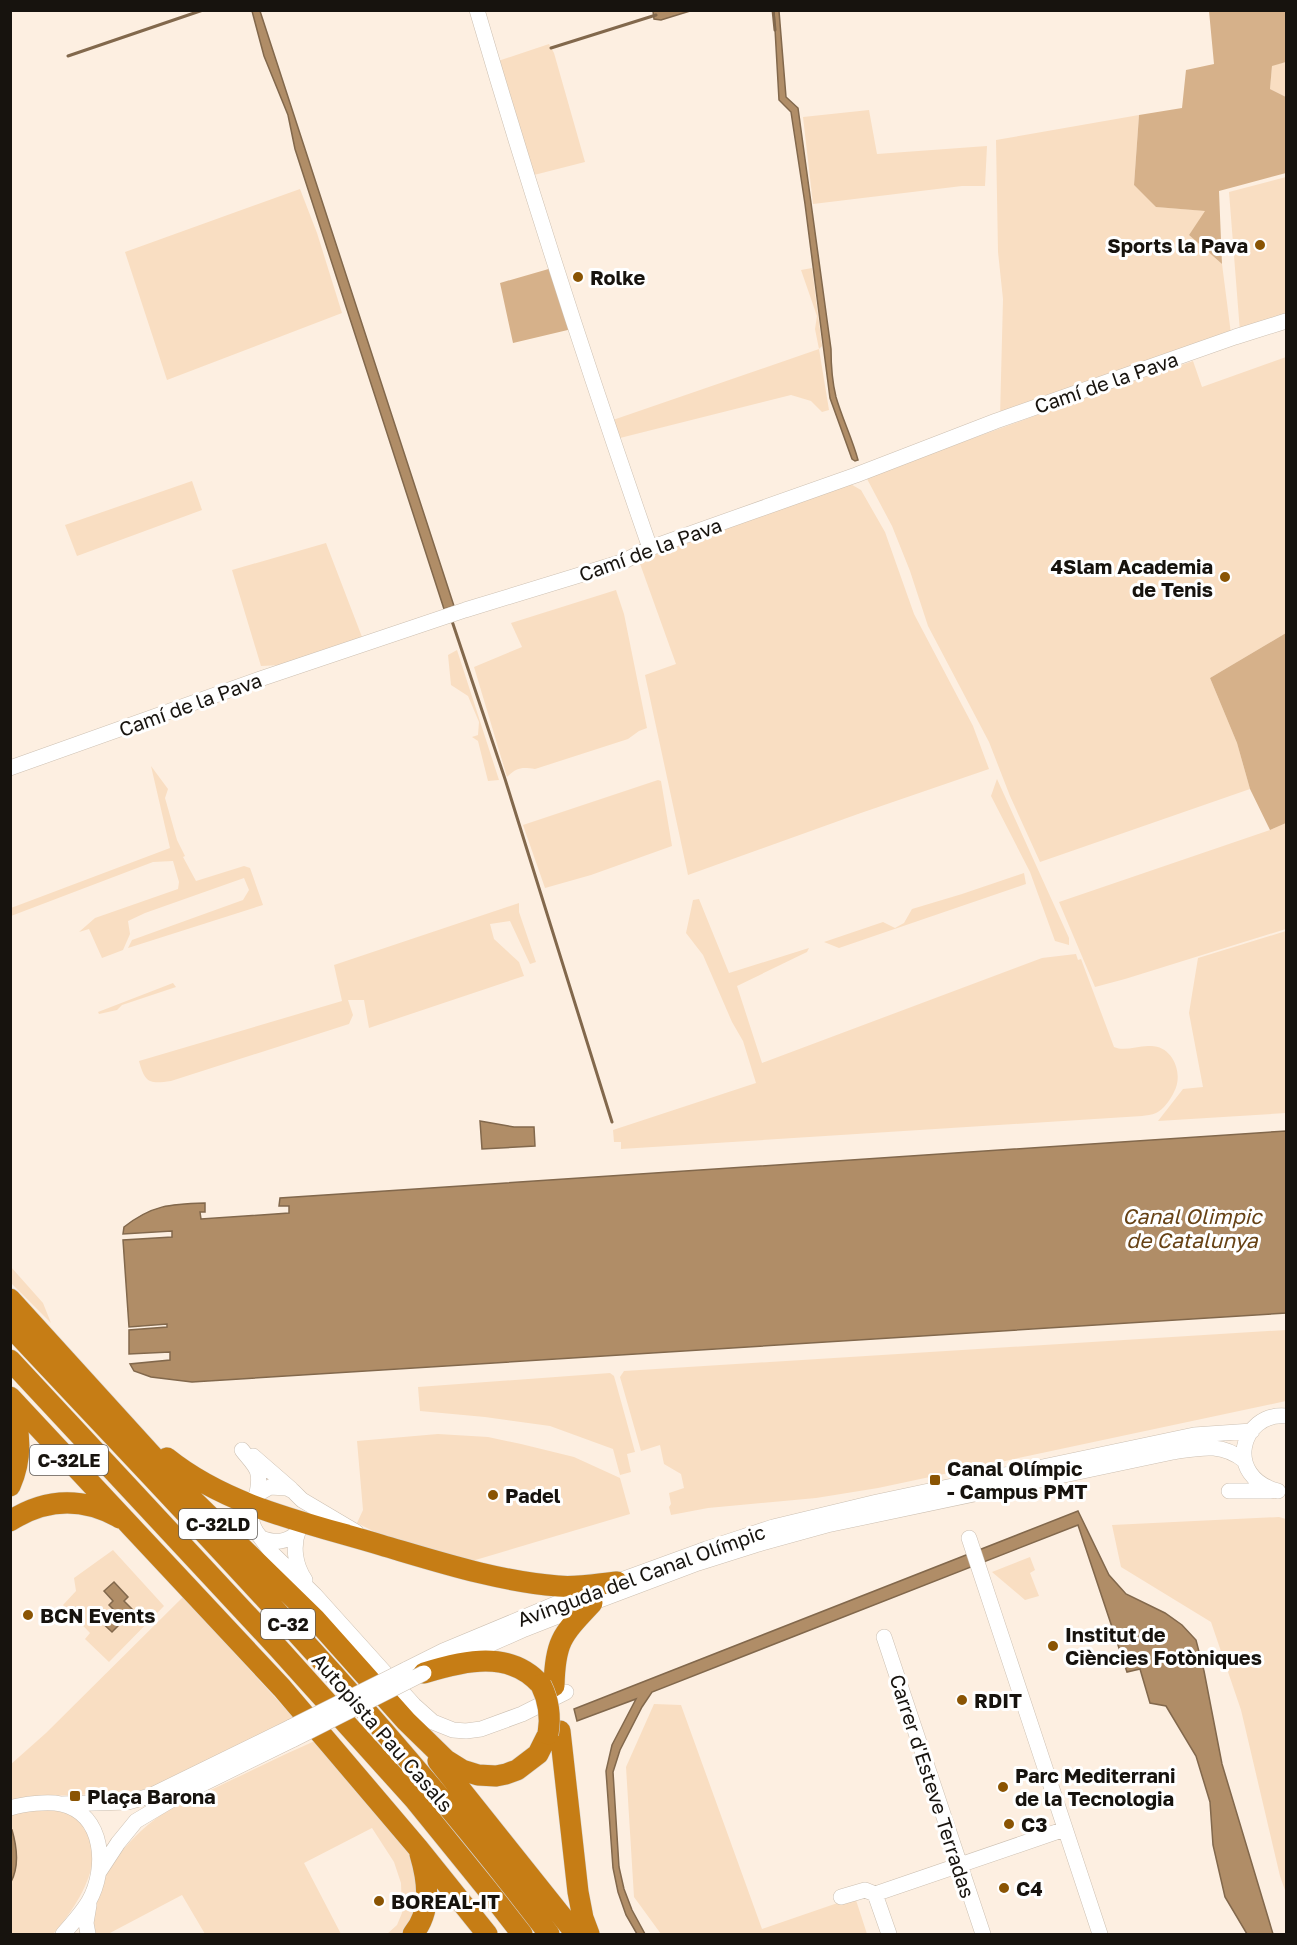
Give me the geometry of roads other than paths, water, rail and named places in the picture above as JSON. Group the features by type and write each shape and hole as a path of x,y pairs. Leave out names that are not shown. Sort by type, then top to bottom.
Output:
{"highway":[{"name":"C-32LD","path":"10,1299 190,1497 315,1619 406,1721 576,1935"},
{"name":"Autopista Pau Casals","path":"10,1326 284,1619 497,1865 549,1935"},
{"name":"Autopista Pau Casals","path":"10,1360 279,1649 414,1799 522,1935"},
{"name":"C-32LE","path":"10,1397 282,1688 418,1848 487,1935"},
{"path":"10,1404 20,1441 17,1472 10,1486"},
{"path":"112,1410 180,1468 215,1489 255,1500 300,1528 382,1545 436,1562 519,1581 558,1587 617,1582"},
{"path":"10,1521 39,1506 73,1503 111,1514 128,1523"},
{"path":"589,1935 578,1892 547,1699 554,1688 555,1662 561,1640 572,1624 592,1603"},
{"path":"414,1672 463,1662 495,1661 523,1669 554,1688"},
{"path":"406,1721 454,1765 469,1773 486,1776 506,1774 527,1763 538,1754 554,1733"},
{"path":"413,1935 420,1926 425,1909 427,1887 418,1848"}],"street":[{"path":"477,10 522,163 650,548"},
{"name":"Camí de la Pava","path":"10,768 441,618 622,562 650,548 856,475 996,421 1287,321"},
{"path":"1282,1491 1229,1491 1245,1483 1246,1441 1252,1431 1265,1419 1287,1416"},
{"name":"Avinguda del Canal Olímpic","path":"414,1672 443,1651 513,1621 751,1533 819,1516 1194,1436 1252,1431"},
{"name":"Avinguda del Canal Olímpic","path":"99,1872 136,1821 293,1733 414,1672 698,1563 813,1529 1204,1447 1235,1453 1257,1482 1266,1488 1282,1491"},
{"path":"315,1595 296,1563 304,1514 298,1495 254,1456 242,1450 258,1474 259,1487 255,1500 253,1529 272,1553 315,1595 428,1719 444,1727 460,1731 481,1729 522,1714 554,1688"},
{"path":"255,1500 264,1490 275,1486 298,1495 382,1545"},
{"path":"261,1538 285,1541 300,1528"},
{"path":"970,1542 1100,1935"},
{"name":"Carrer d'Esteve Terradas","path":"884,1637 983,1935"},
{"name":"Avinguda del Canal Olímpic","path":"10,1808 21,1804 117,1802 141,1799 293,1733"},
{"path":"61,1804 83,1816 97,1835 100,1853 99,1872 90,1900 86,1923 88,1935"},
{"path":"841,1897 870,1892 960,1865 1065,1829"},
{"path":"870,1892 888,1935"},
{"path":"63,1935 90,1900"}],"water":[{"path":"252,11 260,11 454,606 444,609 295,149 288,115 264,56"},
{"path":"653,11 690,11 661,20 654,19"},
{"path":"774,11 779,11 786,97 798,108 836,397 858,460 855,461 852,459 830,398 791,112 779,100"},
{"path":"480,1121 514,1127 534,1127 535,1146 482,1149"},
{"name":"Canal Olimpic de Catalunya","path":"1286,1131 1286,1313 192,1382 151,1377 134,1371 130,1364 170,1360 170,1352 129,1354 129,1330 167,1327 167,1324 129,1327 123,1240 172,1237 172,1231 123,1234 124,1227 134,1220 162,1207 205,1203 205,1212 200,1212 201,1219 289,1213 289,1206 279,1206 280,1198"},
{"path":"1078,1511 1109,1575 1126,1594 1165,1613 1182,1625 1196,1640 1222,1764 1273,1934 1247,1934 1225,1897 1213,1845 1210,1802 1196,1756 1166,1706 1150,1703 1140,1669 1127,1672 1078,1525 652,1692 620,1750 613,1772 619,1867 632,1910 645,1934 637,1934 626,1915 613,1868 606,1771 612,1745 636,1699 577,1721 574,1709"},
{"path":"114,1582 128,1597 124,1601 133,1610 124,1620 109,1605 113,1601 104,1591"},
{"path":"103,1611 118,1626 112,1632 96,1617"},
{"path":"12,1830 16,1857 11,1882 10,1831"}],"waterway":[{"path":"68,56 203,10"},
{"path":"773,10 775,30"},
{"path":"551,48 656,15"},
{"path":"452,621 505,779 612,1122"}],"place":[{"name":"Sports la Pava","path":"1260,245"},
{"name":"Rolke","path":"578,277"},
{"name":"4Slam Academia de Tenis","path":"1225,577"},
{"name":"Canal Olímpic - Campus PMT","path":"935,1480"},
{"name":"Padel","path":"493,1495"},
{"name":"BCN Events","path":"28,1615"},
{"name":"Institut de Ciències Fotòniques","path":"1053,1646"},
{"name":"RDIT","path":"962,1700"},
{"name":"Parc Mediterrani de la Tecnologia","path":"1003,1787"},
{"name":"Plaça Barona","path":"75,1796"},
{"name":"C3","path":"1009,1824"},
{"name":"C4","path":"1004,1888"},
{"name":"BOREAL-IT","path":"379,1901"}]}
